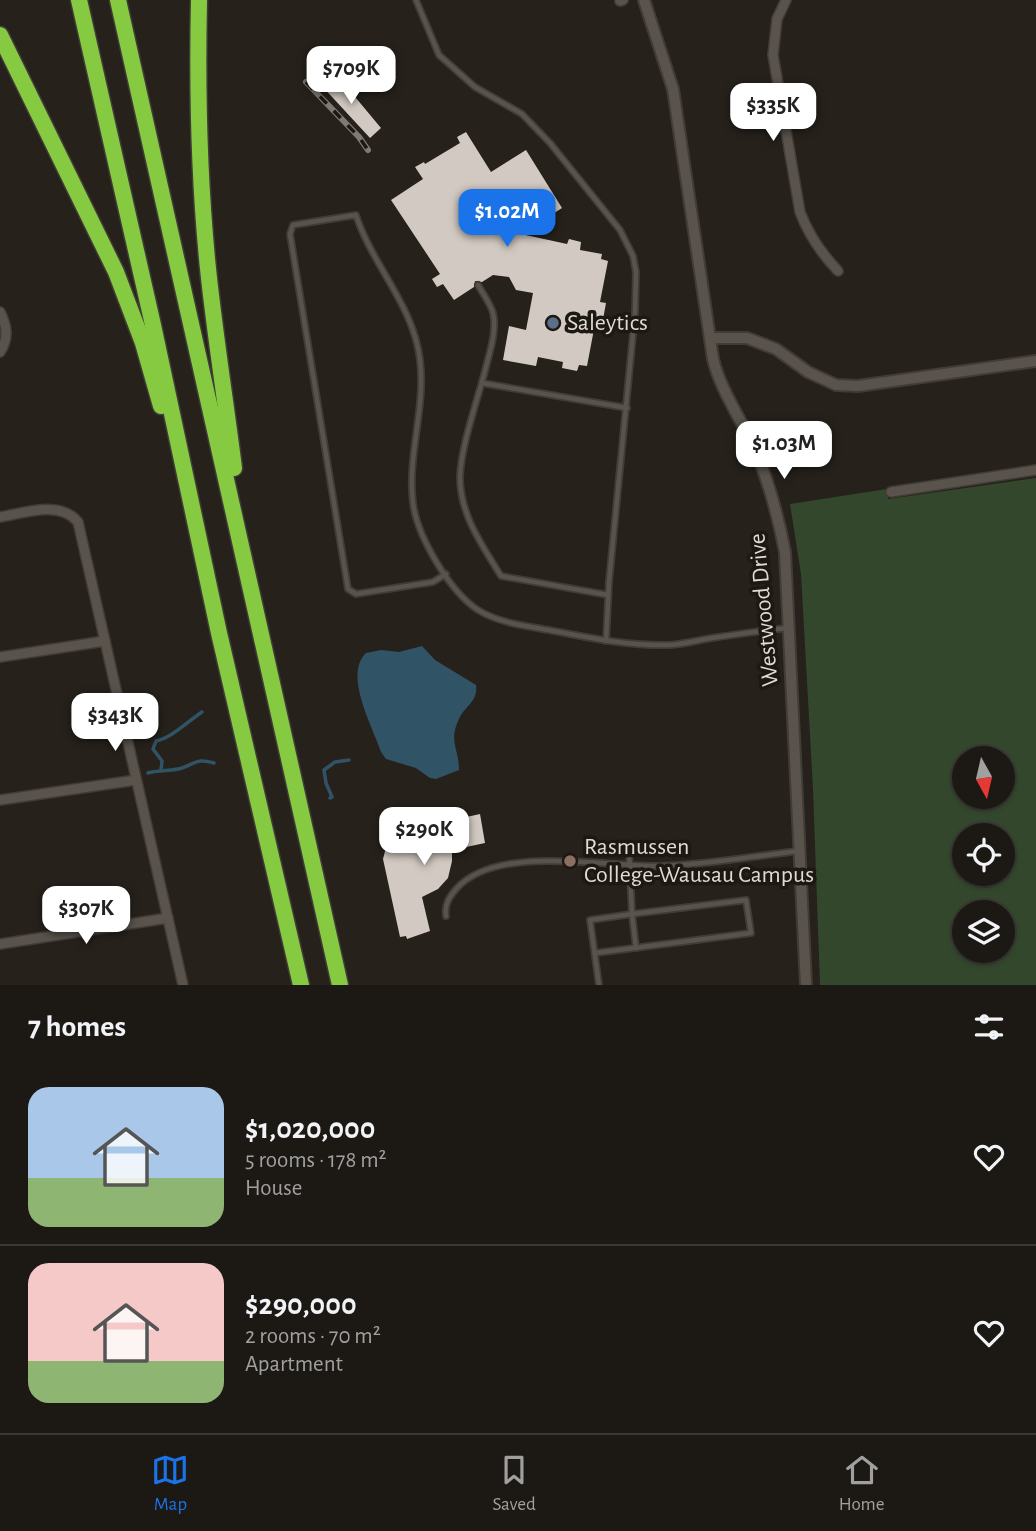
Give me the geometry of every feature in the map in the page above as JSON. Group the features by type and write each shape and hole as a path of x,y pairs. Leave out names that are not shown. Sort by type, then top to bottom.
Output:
{"highway":[{"path":"79,0 153,325 193,516 301,985"},
{"path":"118,0 340,985"},
{"path":"199,0 198,69 203,209 209,278 234,469 236,516"},
{"path":"0,35 124,290 146,353 193,516"}],"street":[{"name":"Westwood Drive","path":"645,0 673,89 712,359 719,382 753,446 773,501 785,552 806,985"},
{"path":"786,0 777,19 773,55 800,212 808,233 838,271"},
{"path":"0,312 6,326 2,349"},
{"path":"710,338 747,338 776,349 808,372 836,385 858,386 1036,361"},
{"path":"891,492 1036,470"},
{"path":"0,517 61,509 78,522 183,985"},
{"path":"0,657 105,641"},
{"path":"0,800 136,780"},
{"path":"0,944 168,918"}],"lane":[{"path":"416,0 439,55 475,87 531,122 607,211 633,256 636,271 635,313 606,641"},
{"path":"446,574 433,582 356,594 348,589 290,234 293,225 356,215 361,230 414,331 420,360 420,387 411,465 413,506 425,541 465,600 491,616 606,641 672,645 789,628"},
{"path":"478,285 487,299 494,319 490,350 460,477 472,529 501,576 608,595"},
{"path":"482,383 626,408"},
{"path":"629,851 636,948"},
{"path":"446,916 444,909 450,896 466,878 482,870 503,865 554,861 629,865 694,864 800,851"},
{"path":"595,953 751,933 746,900 590,919 599,985"}],"green space":[{"path":"1036,478 1036,985 820,985 801,574 790,504 887,489 888,499"}],"water":[{"path":"422,646 435,660 476,685 474,698 461,715 455,731 459,770 436,779 416,768 386,759 367,715 359,687 360,663 366,653 381,650 399,652"}],"building":[{"path":"332,75 344,88 346,86 381,128 370,138 321,85"},
{"path":"466,132 491,172 526,150 562,208 521,234 567,244 569,239 581,242 580,250 602,254 601,259 608,261 600,302 606,303 602,325 595,324 587,366 579,365 577,371 562,368 563,362 538,357 536,366 503,360 509,326 526,330 533,293 516,290 509,277 493,275 482,282 475,281 474,287 454,300 443,284 437,287 432,279 440,274 391,200 423,179 415,167 460,143 457,137"},
{"path":"480,814 485,843 452,850 448,878 438,889 422,897 430,931 407,939 406,936 400,937 383,859 388,840 399,832"}],"waterway":[{"path":"161,770 162,761 153,749 156,741 174,733 202,712"},
{"path":"330,798 332,797 324,770 335,762 349,760"},
{"path":"148,773 179,769 200,761 214,763"}],"railway":[{"path":"306,82 359,137 368,150"}],"place":[{"name":"Saleytics","path":"553,323"},
{"name":"Rasmussen College-Wausau Campus","path":"570,861"}]}
